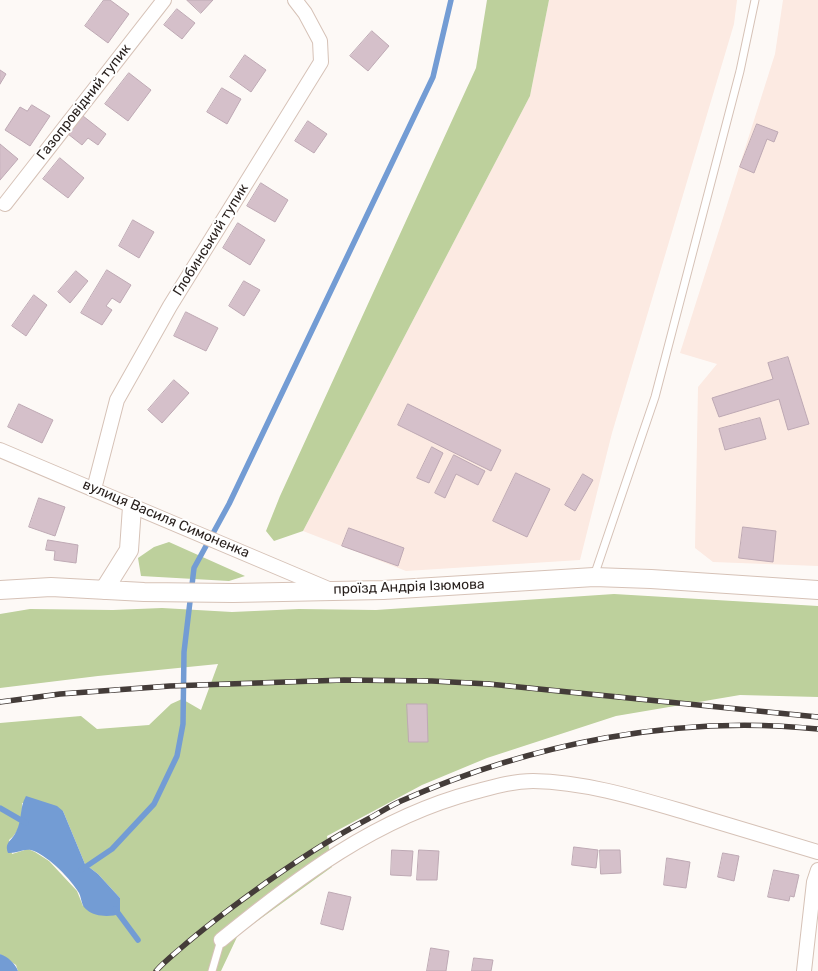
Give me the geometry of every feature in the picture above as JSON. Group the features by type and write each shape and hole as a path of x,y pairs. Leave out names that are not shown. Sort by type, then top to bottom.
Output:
{"street":[{"name":"Газопровідний тупик","path":"5,204 164,0"},
{"name":"Глобинський тупик","path":"94,489 117,400 170,306 321,62 320,40 305,13 295,0"},
{"name":"вулиця Василя Симоненка","path":"0,450 331,590"},
{"path":"104,590 129,550 132,506"},
{"name":"проїзд Андрія Ізюмова","path":"0,590 51,588 144,592 232,592 383,590 594,577 652,578 818,590"},
{"path":"222,940 302,877 392,821 454,797 504,784 532,781 562,783 627,795 818,852"},
{"path":"804,971 814,882 818,870"}],"lane":[{"path":"594,577 655,396 740,71 755,0"},
{"path":"212,971 222,940"}],"shaded area":[{"path":"549,0 737,0 734,24 612,433 580,560 406,571 303,531 530,96"},
{"path":"783,0 818,0 818,566 713,562 695,548 698,387 717,364 680,353 775,54"}],"green space":[{"path":"487,0 549,0 530,96 303,531 274,541 266,531 280,496 476,68"},
{"path":"169,542 245,576 229,581 141,576 138,558 154,547"},
{"path":"614,594 818,606 818,697 740,695 616,716 487,758 422,785 327,836 332,867 238,935 221,971 18,971 16,965 0,954 0,723 81,716 97,729 149,725 171,704 182,699 201,710 218,664 0,688 0,614 30,609 113,610 162,608 232,612 299,609 376,610","holes":["22,803 63,811 85,864 98,874 120,898 83,906 77,891 49,861 28,849 12,854 9,840 16,833 20,824"]}],"water":[{"path":"26,796 57,806 63,811 85,864 98,874 120,898 120,914 103,916 87,910 71,881 53,863 40,854 31,850 8,853 7,846 20,822 22,805"},
{"path":"0,954 11,961 18,971 0,971"}],"building":[{"path":"104,0 110,0 129,14 108,43 85,26"},
{"path":"187,0 213,0 201,13"},
{"path":"177,9 195,23 182,39 164,25"},
{"path":"372,31 389,46 368,71 350,56"},
{"path":"245,55 266,70 251,92 230,77"},
{"path":"0,70 6,74 0,84"},
{"path":"129,73 151,90 128,121 105,104"},
{"path":"222,88 241,99 227,124 207,112"},
{"path":"32,105 50,116 30,146 5,130 20,107 27,111"},
{"path":"83,116 106,134 98,145 88,138 82,145 68,134"},
{"path":"308,121 327,134 314,153 295,141"},
{"path":"757,124 778,132 774,142 767,139 754,173 740,167"},
{"path":"0,144 18,159 0,180"},
{"path":"60,158 84,178 68,198 43,179"},
{"path":"261,183 288,200 275,222 247,206"},
{"path":"133,220 154,232 139,258 119,246"},
{"path":"238,223 265,240 250,265 223,248"},
{"path":"107,270 131,285 120,303 112,298 106,306 112,310 102,325 81,313"},
{"path":"76,271 88,281 70,303 58,292"},
{"path":"244,281 260,290 244,316 229,306"},
{"path":"34,295 47,305 26,336 12,326"},
{"path":"186,312 218,328 206,351 174,336"},
{"path":"788,357 809,424 788,430 779,399 719,417 712,398 773,379 768,363"},
{"path":"174,380 189,393 162,423 148,410"},
{"path":"19,404 53,420 42,443 8,427"},
{"path":"408,404 501,450 491,471 398,425"},
{"path":"760,418 766,439 725,450 719,429"},
{"path":"432,447 443,453 429,483 417,478"},
{"path":"454,455 485,471 478,485 456,474 445,498 435,493"},
{"path":"516,473 550,489 527,537 493,521"},
{"path":"583,474 593,480 575,511 565,505"},
{"path":"39,498 65,507 55,536 29,527"},
{"path":"743,527 776,531 773,562 739,558"},
{"path":"349,528 404,548 398,566 342,546"},
{"path":"48,540 78,545 76,563 54,560 55,551 46,550"},
{"path":"407,704 427,704 428,742 409,742"},
{"path":"574,847 598,850 596,868 572,865"},
{"path":"392,850 413,851 411,876 391,875"},
{"path":"419,850 439,851 437,880 417,880"},
{"path":"600,850 620,850 621,873 601,874"},
{"path":"723,853 739,856 734,881 718,877"},
{"path":"667,858 690,862 686,888 664,885"},
{"path":"774,870 799,875 794,897 790,896 789,901 768,897"},
{"path":"329,892 351,897 343,930 321,924"},
{"path":"431,948 449,951 446,971 427,971"},
{"path":"474,958 493,960 491,971 472,971"}],"waterway":[{"path":"81,870 112,849 154,804 177,756 183,724 184,652 194,568 229,504 433,77 451,0"},
{"path":"0,808 26,823"},
{"path":"115,909 138,940"}],"railway":[{"path":"0,702 60,694 170,686 344,680 432,681 489,684 818,717"},
{"path":"156,971 216,919 309,853 393,805 450,781 552,749 658,730 765,725 818,729"}]}
